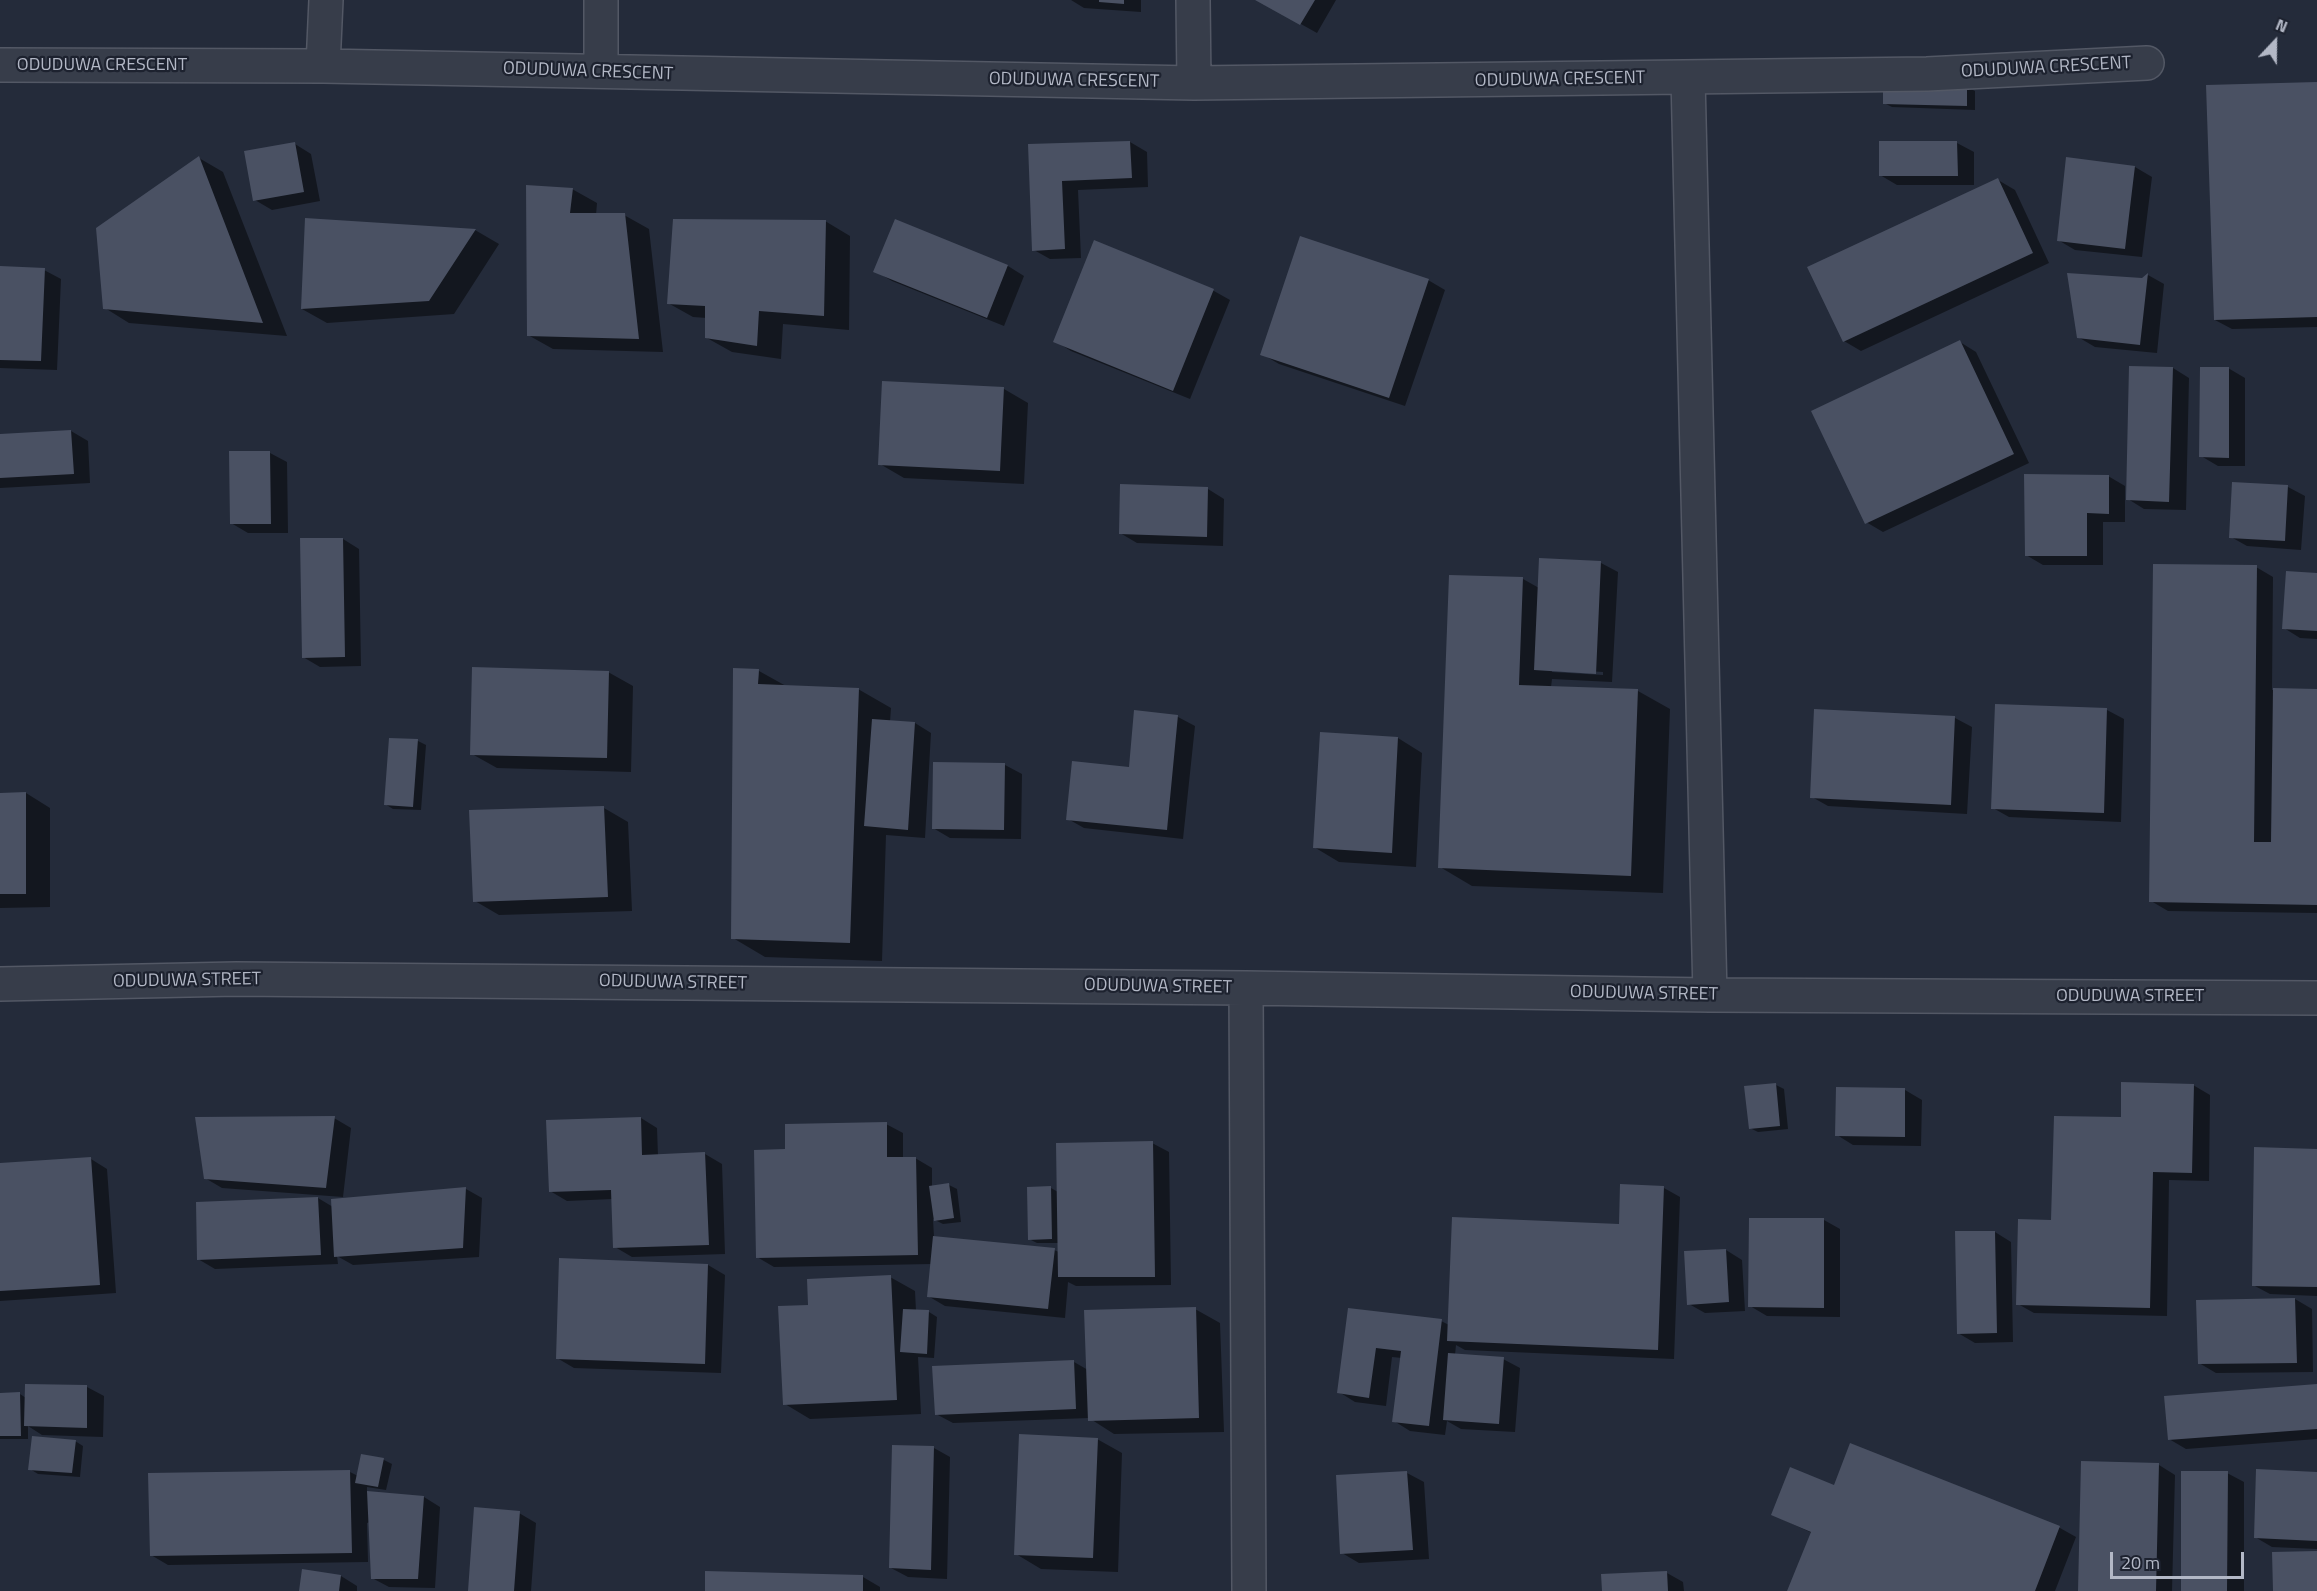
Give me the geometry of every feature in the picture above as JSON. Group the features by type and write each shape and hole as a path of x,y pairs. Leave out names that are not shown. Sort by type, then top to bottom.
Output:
{"street":[{"path":"323,66 326,0"},
{"path":"601,0 601,71"},
{"path":"1193,0 1194,83"},
{"name":"ODUDUWA CRESCENT","path":"0,65 323,66 1194,83 1927,74 2147,63"},
{"path":"1688,78 1710,995"},
{"name":"ODUDUWA STREET","path":"0,984 248,979 1246,988 1710,995 2317,998"},
{"path":"1246,988 1249,1591"}],"building":[{"path":"1099,0 1124,0 1124,4 1099,2"},
{"path":"1255,0 1315,0 1300,25"},
{"path":"2317,82 2317,317 2214,320 2206,85"},
{"path":"1883,83 1967,85 1967,106 1883,104"},
{"path":"1130,141 1132,178 1062,181 1065,249 1032,251 1028,144"},
{"path":"1879,141 1957,141 1958,176 1879,176"},
{"path":"295,142 304,192 253,201 244,151"},
{"path":"199,156 263,323 103,309 96,228"},
{"path":"2066,157 2135,166 2125,249 2057,241"},
{"path":"1998,178 2033,253 1843,342 1807,267"},
{"path":"526,185 573,188 570,213 625,213 639,339 527,336"},
{"path":"305,218 476,229 429,301 301,309"},
{"path":"673,219 826,220 824,316 759,311 757,346 705,338 705,306 667,304"},
{"path":"895,219 1008,265 987,318 873,272"},
{"path":"1300,236 1429,279 1389,398 1260,355"},
{"path":"1094,240 1214,289 1173,391 1053,342"},
{"path":"0,266 45,268 41,361 0,360"},
{"path":"2067,273 2142,278 2148,273 2140,345 2077,338"},
{"path":"1960,340 2014,454 1865,524 1811,411"},
{"path":"2129,366 2173,367 2169,502 2126,500"},
{"path":"2200,367 2229,367 2229,458 2199,457"},
{"path":"882,381 1004,387 1000,471 878,465"},
{"path":"71,430 74,474 0,478 0,434"},
{"path":"229,451 270,451 271,524 230,524"},
{"path":"2024,474 2109,475 2109,514 2087,513 2087,556 2025,556"},
{"path":"2232,482 2288,485 2285,541 2229,538"},
{"path":"1120,484 1208,487 1207,537 1119,534"},
{"path":"300,538 343,538 345,657 302,658"},
{"path":"1539,558 1601,561 1596,674 1534,670"},
{"path":"2153,564 2257,565 2254,842 2271,842 2273,688 2317,689 2317,905 2149,902"},
{"path":"2286,571 2317,573 2317,631 2282,629"},
{"path":"1449,575 1523,577 1519,685 1638,689 1631,876 1438,868"},
{"path":"472,667 609,671 607,758 470,755"},
{"path":"733,668 759,669 758,684 859,688 850,943 731,939"},
{"path":"1995,704 2107,708 2104,813 1991,809"},
{"path":"1814,709 1955,716 1951,805 1810,798"},
{"path":"1134,710 1178,715 1167,830 1066,820 1072,761 1129,767"},
{"path":"872,719 915,722 908,830 864,826"},
{"path":"1320,732 1398,737 1392,853 1313,848"},
{"path":"389,738 418,739 413,807 384,805"},
{"path":"933,762 1005,763 1004,830 932,829"},
{"path":"26,792 26,894 0,894 0,793"},
{"path":"604,806 608,897 473,902 469,810"},
{"path":"2121,1082 2194,1084 2192,1173 2153,1172 2150,1308 2016,1305 2018,1219 2051,1220 2054,1116 2121,1117"},
{"path":"1776,1083 1780,1126 1749,1129 1744,1086"},
{"path":"1836,1087 1905,1088 1905,1137 1835,1136"},
{"path":"335,1116 326,1188 204,1179 195,1117"},
{"path":"641,1117 642,1155 705,1152 709,1245 613,1248 611,1190 549,1192 546,1120"},
{"path":"887,1122 887,1157 916,1157 918,1255 756,1258 754,1150 785,1149 785,1124"},
{"path":"1153,1141 1155,1277 1058,1277 1056,1143"},
{"path":"2254,1147 2317,1149 2317,1287 2252,1286"},
{"path":"91,1157 100,1285 0,1291 0,1163"},
{"path":"949,1183 954,1218 934,1221 929,1186"},
{"path":"1620,1184 1664,1186 1658,1350 1447,1341 1452,1217 1619,1224"},
{"path":"1051,1186 1052,1239 1028,1240 1027,1187"},
{"path":"466,1187 463,1248 334,1257 331,1199"},
{"path":"318,1197 321,1255 197,1260 196,1202"},
{"path":"1749,1218 1824,1218 1824,1308 1748,1307"},
{"path":"1955,1231 1995,1231 1997,1333 1957,1334"},
{"path":"933,1236 1055,1248 1048,1309 927,1297"},
{"path":"1726,1249 1729,1302 1687,1305 1684,1251"},
{"path":"559,1258 708,1264 705,1364 556,1359"},
{"path":"891,1275 897,1400 783,1405 778,1306 808,1305 807,1279"},
{"path":"2295,1298 2297,1363 2198,1364 2196,1300"},
{"path":"1196,1307 1199,1418 1088,1421 1084,1310"},
{"path":"1348,1308 1442,1319 1429,1426 1392,1422 1401,1351 1376,1348 1369,1398 1337,1393"},
{"path":"903,1309 929,1310 927,1354 900,1352"},
{"path":"1448,1353 1504,1357 1499,1424 1443,1420"},
{"path":"1074,1360 1076,1409 935,1415 932,1366"},
{"path":"25,1384 87,1385 87,1428 24,1426"},
{"path":"2317,1384 2317,1429 2168,1440 2164,1396"},
{"path":"20,1392 21,1436 0,1436 0,1393"},
{"path":"1019,1434 1098,1438 1093,1558 1014,1555"},
{"path":"32,1436 76,1440 72,1473 28,1470"},
{"path":"1850,1443 2060,1526 2035,1591 1787,1591 1811,1532 1771,1515 1790,1467 1834,1485"},
{"path":"892,1445 934,1446 931,1570 889,1568"},
{"path":"361,1454 384,1458 378,1487 355,1483"},
{"path":"2081,1461 2159,1463 2156,1591 2078,1591"},
{"path":"2256,1469 2317,1472 2317,1541 2254,1538"},
{"path":"350,1470 352,1553 150,1556 148,1473"},
{"path":"1407,1471 1413,1550 1340,1554 1336,1475"},
{"path":"2181,1471 2228,1471 2227,1591 2181,1591"},
{"path":"367,1491 424,1496 418,1579 371,1579"},
{"path":"474,1507 520,1511 514,1591 468,1591"},
{"path":"2317,1551 2317,1591 2273,1591 2272,1552"},
{"path":"302,1569 341,1575 339,1591 299,1591"},
{"path":"705,1571 863,1575 863,1591 705,1591"},
{"path":"1667,1571 1668,1591 1602,1591 1601,1574"}]}
